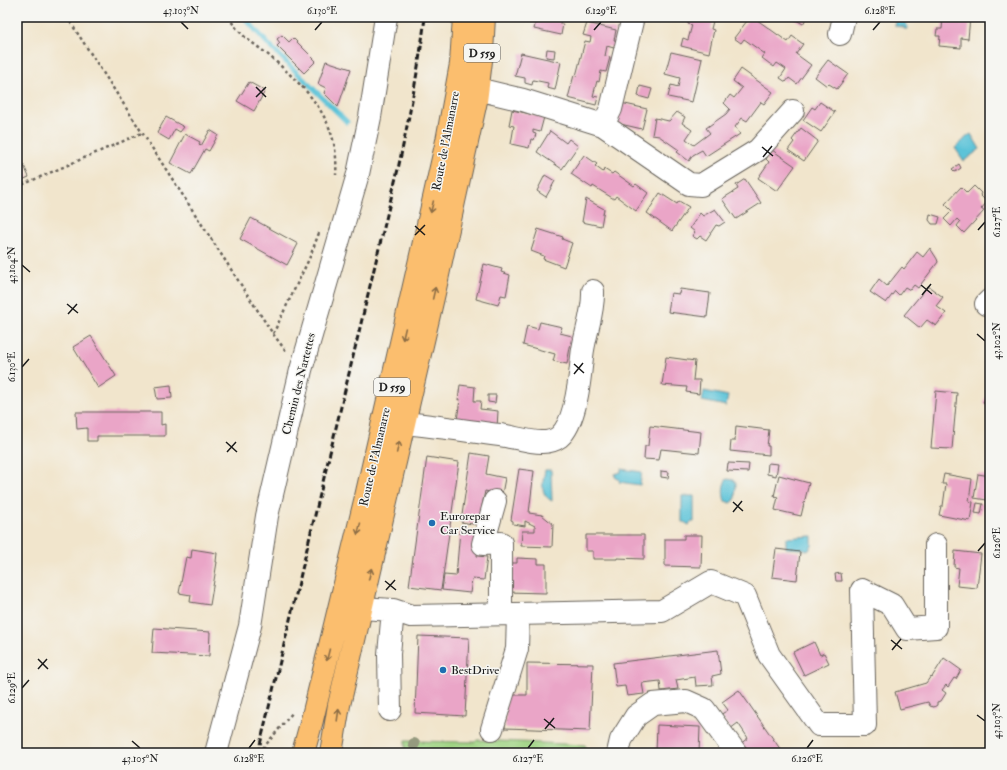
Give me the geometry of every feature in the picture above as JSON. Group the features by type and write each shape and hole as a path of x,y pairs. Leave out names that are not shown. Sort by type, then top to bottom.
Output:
{"main road":[{"name":"Route de l'Almanarre","path":"302,753 312,720 365,501 448,141 461,64 464,17"},
{"name":"Route de l'Almanarre","path":"331,753 339,705 452,210 477,89 482,53 484,17"}],"street":[{"name":"Chemin des Nartettes","path":"216,753 250,626 267,516 301,370 358,174 370,117 386,17"},
{"path":"603,125 611,109 633,17"},
{"path":"477,89 523,100 603,125 689,184 701,185 758,150 793,111"},
{"path":"404,423 542,442 551,441 559,437 565,430 573,413 580,382 583,344 593,304 593,291"},
{"path":"492,729 517,649 510,614 501,544 483,544 495,501"},
{"path":"361,608 393,610 411,616 662,611 711,582 745,596 769,656 819,725 866,725 862,590 892,605 907,629 936,627 936,545"},
{"path":"390,710 389,654 393,610"},
{"path":"618,753 621,740 636,716 653,704 686,701 704,709 736,753"}],"path":[{"path":"67,17 273,334 301,370"},
{"path":"228,17 240,32 302,86 322,110 332,133 336,150 336,180"},
{"path":"17,187 142,133"},
{"path":"273,334 309,259 320,230"}],"green space":[{"path":"477,740 585,745 589,753 405,753 405,741 475,742"}],"water":[{"path":"897,17 907,17 907,29 904,29 904,27 895,26"},
{"path":"971,134 980,149 964,161 955,148"},
{"path":"704,391 728,396 726,406 702,401"},
{"path":"621,469 642,472 640,485 619,482 620,480 615,477 615,474 621,472"},
{"path":"545,470 551,470 552,501 545,495 543,487"},
{"path":"727,479 734,480 736,483 735,500 731,503 725,501 723,490"},
{"path":"682,496 694,496 694,522 689,525 682,522"},
{"path":"812,536 812,546 808,551 803,549 786,548 786,538"}],"building":[{"path":"537,17 561,17 560,24 563,24 561,35 534,29"},
{"path":"689,17 714,17 711,29 714,30 709,53 681,46 683,38 688,40 692,25 688,24"},
{"path":"750,17 753,17 788,42 792,36 803,44 796,54 811,65 797,84 789,78 786,82 780,78 786,69 777,63 774,67 762,58 765,54 744,39 741,43 734,38"},
{"path":"791,17 807,17 803,24"},
{"path":"943,17 970,17 968,39 961,38 961,48 939,46 940,36 936,36 937,29 942,29"},
{"path":"587,23 616,30 614,40 619,41 617,49 607,46 605,56 610,57 606,72 601,71 599,82 597,81 593,96 598,97 596,105 568,98 574,75 576,76 585,41 590,42 591,37 583,35"},
{"path":"282,35 289,42 293,38 316,61 304,73 277,46 280,43 277,39"},
{"path":"547,49 555,50 554,58 546,57"},
{"path":"671,52 702,59 692,102 668,97 671,85 678,87 680,78 665,74"},
{"path":"521,53 561,62 555,90 547,88 548,83 533,80 532,85 525,83 525,78 515,76"},
{"path":"828,60 848,74 837,89 829,84 827,86 815,77"},
{"path":"326,61 351,69 338,107 324,93 326,88 318,84"},
{"path":"741,69 773,92 764,104 761,102 747,121 742,118 735,127 740,134 706,156 702,150 693,155 689,161 677,152 679,150 659,136 652,135 655,118 669,121 677,112 685,117 682,123 692,130 686,139 694,145 710,133 706,128 726,114 730,109 724,103 730,95 734,98 742,88 733,81"},
{"path":"249,82 265,91 254,111 237,101"},
{"path":"640,86 652,89 649,99 638,96"},
{"path":"820,102 835,112 821,132 803,120 812,107 815,109"},
{"path":"621,103 647,109 642,129 616,123"},
{"path":"512,110 544,117 540,132 533,130 533,133 536,134 534,140 531,139 529,148 511,144 514,126 509,125"},
{"path":"166,117 184,127 180,132 175,129 169,140 157,133"},
{"path":"801,128 818,141 804,161 788,150 794,142 792,140"},
{"path":"210,130 218,135 209,151 205,149 191,174 170,163 185,134 200,142 199,144 201,146"},
{"path":"550,131 566,143 569,139 578,146 562,169 537,152"},
{"path":"17,150 29,177 17,182"},
{"path":"772,150 795,166 777,191 758,178 769,162 766,159"},
{"path":"584,155 597,164 595,166 603,172 604,169 612,174 614,172 634,186 636,184 648,193 636,211 616,196 614,199 593,186 592,188 571,174"},
{"path":"959,164 961,168 955,172 952,169"},
{"path":"545,175 555,181 546,197 537,191"},
{"path":"745,179 761,203 736,219 722,199 738,189 736,185"},
{"path":"974,186 987,202 981,209 984,211 964,233 957,226 960,222 957,219 951,226 944,219 952,211 945,204 961,187 967,193"},
{"path":"660,193 677,204 679,201 689,207 672,231 647,213"},
{"path":"586,199 604,209 601,226 582,222"},
{"path":"715,209 725,222 719,226 716,225 706,240 700,236 697,239 692,236 695,232 690,228 700,213 703,216"},
{"path":"930,214 940,217 938,224 932,224 929,220"},
{"path":"251,218 298,244 287,265 240,239"},
{"path":"538,229 563,237 562,239 572,243 564,267 543,259 544,256 531,251"},
{"path":"930,248 938,262 918,288 914,285 910,290 905,287 899,295 895,291 886,303 870,292 879,279 887,286 902,267 904,269 917,252 923,257"},
{"path":"484,264 502,269 501,272 510,275 506,296 501,295 498,305 476,299"},
{"path":"928,286 943,297 936,306 946,313 936,326 927,320 920,328 904,315"},
{"path":"680,289 710,293 707,317 668,312 671,293 679,294"},
{"path":"540,322 562,327 560,333 572,336 567,364 553,361 555,354 523,345 527,326 538,329"},
{"path":"91,336 116,376 98,388 73,347"},
{"path":"666,357 695,361 693,380 700,380 699,394 686,392 687,387 662,385"},
{"path":"171,385 172,398 157,399 155,387"},
{"path":"460,385 475,387 474,401 481,401 480,409 498,411 497,428 457,421"},
{"path":"936,391 957,393 952,449 931,448"},
{"path":"990,392 990,408 983,402"},
{"path":"488,395 496,395 495,403 488,402"},
{"path":"76,412 161,412 161,425 165,424 165,436 97,436 97,441 87,441 87,428 77,429"},
{"path":"650,426 701,432 699,453 661,449 659,460 644,459 645,446 648,446"},
{"path":"736,426 769,430 767,446 769,446 769,455 730,451 731,441 735,441"},
{"path":"471,453 489,456 486,474 505,478 502,494 485,491 478,525 461,522"},
{"path":"427,457 459,462 441,590 409,586"},
{"path":"728,463 749,464 748,472 727,471"},
{"path":"768,463 778,464 776,476 767,474"},
{"path":"519,469 534,471 529,513 542,515 553,524 552,547 521,546 522,531 535,531 535,526 525,521 525,526 513,524 513,521 511,520"},
{"path":"661,471 669,472 668,478 661,477"},
{"path":"944,474 972,479 969,501 973,502 970,521 939,515 941,506 943,506 946,484 942,484"},
{"path":"978,474 990,476 987,500 974,498"},
{"path":"779,475 809,483 801,516 775,510 778,497 774,496"},
{"path":"977,503 983,504 981,514 975,513"},
{"path":"460,530 479,532 477,556 487,557 484,580 472,579 470,593 442,590 444,575 456,576"},
{"path":"586,535 644,535 644,559 593,559 593,551 586,551"},
{"path":"684,535 702,535 701,567 665,566 665,539 684,539"},
{"path":"192,549 217,553 217,562 210,605 190,602 191,595 179,593 186,557 191,558"},
{"path":"776,549 800,552 797,580 772,577"},
{"path":"955,551 981,554 977,588 957,586 959,568 954,567"},
{"path":"517,558 538,559 538,564 546,564 546,593 507,592 508,563 517,563"},
{"path":"841,573 842,581 836,581 835,574"},
{"path":"154,628 210,632 209,656 152,653"},
{"path":"418,636 469,638 465,716 415,713"},
{"path":"814,642 820,655 824,653 829,663 804,675 793,652"},
{"path":"718,650 721,674 712,676 713,685 696,686 695,677 676,680 678,689 661,691 660,681 642,683 644,694 627,696 625,686 616,687 613,663"},
{"path":"944,658 961,670 956,679 954,678 948,687 946,685 942,690 946,693 941,701 937,702 937,705 934,707 930,706 928,702 900,709 895,692 926,683 931,676 932,677"},
{"path":"527,663 593,664 590,731 505,728 506,695 527,695"},
{"path":"739,690 783,753 746,753 740,744 748,738 738,723 730,729 720,715 728,710 722,702"},
{"path":"657,725 700,727 699,753 656,753"}],"waterway":[{"path":"17,24 23,17"},
{"path":"244,17 268,44 347,122"}],"railway":[{"path":"258,753 398,169 420,55 425,17"}],"place":[{"name":"Eurorepar Car Service","path":"432,523"},
{"name":"BestDrive","path":"443,670"}]}
